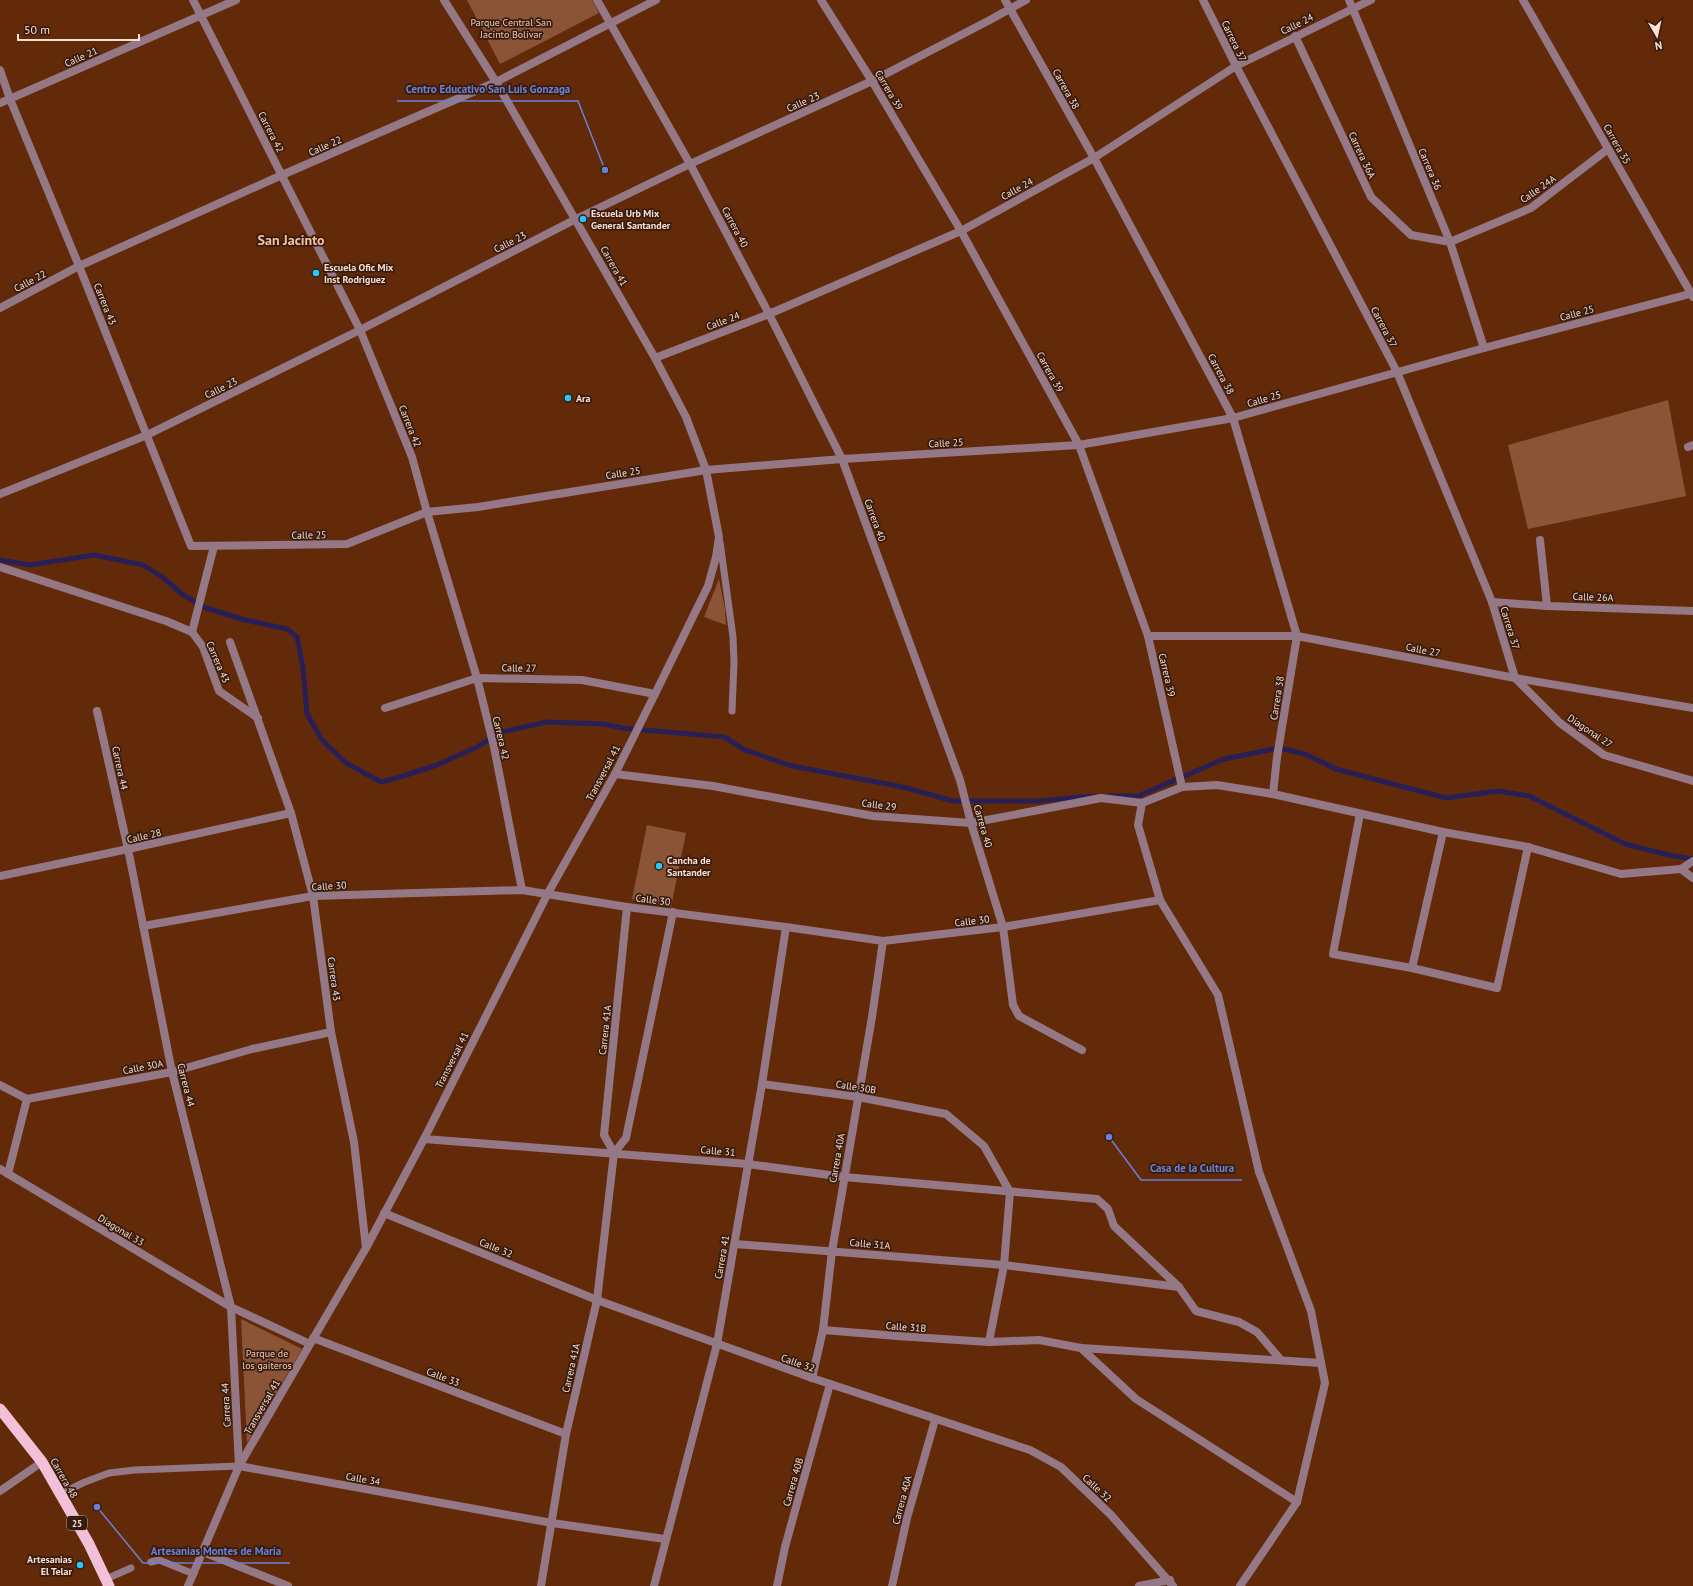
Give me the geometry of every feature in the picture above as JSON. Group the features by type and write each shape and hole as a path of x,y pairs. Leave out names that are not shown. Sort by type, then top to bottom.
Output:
{"highway":[{"name":"Carrera 48","path":"0,1409 42,1462 89,1544 108,1583"}],"street":[{"name":"Carrera 42","path":"193,0 360,330 412,457 426,512 477,678 494,747 522,890"},
{"name":"Calle 21","path":"0,103 236,0"},
{"name":"Carrera 41","path":"444,0 496,82 576,219 686,417 706,470 719,537"},
{"name":"Carrera 40","path":"597,0 690,164 769,314 842,459 960,780 1003,927 1013,1005 1019,1016 1082,1050"},
{"name":"Calle 22","path":"0,308 79,266 282,175 496,82 656,0"},
{"name":"Carrera 39","path":"821,0 872,81 961,231 1079,445 1148,636 1182,787"},
{"name":"Carrera 38","path":"1005,0 1094,158 1233,418 1297,636 1277,757 1273,794"},
{"name":"Calle 23","path":"1,492 147,435 360,330 576,219 690,164 872,81 1026,0"},
{"name":"Carrera 37","path":"1203,0 1396,372 1492,602 1515,678"},
{"name":"Carrera 36","path":"1349,0 1450,242 1484,348"},
{"name":"Calle 24","path":"654,358 769,314 961,231 1094,158 1236,66 1371,0"},
{"name":"Carrera 35","path":"1523,0 1692,294"},
{"name":"Carrera 36A","path":"1295,36 1371,197 1411,235 1450,242"},
{"name":"Carrera 43","path":"0,70 10,99 79,266 191,546"},
{"name":"Calle 24A","path":"1450,242 1531,208 1608,149"},
{"name":"Calle 25","path":"191,546 347,544 426,512 478,507 706,470 842,459 1079,445 1233,418 1484,348 1692,294"},
{"name":"Transversal 41","path":"188,1586 239,1466 366,1248 424,1139 548,893 615,774 708,586 716,557 719,537"},
{"path":"1540,540 1547,606"},
{"path":"0,567 166,621 192,632 214,546"},
{"name":"Calle 26A","path":"1492,602 1547,606 1693,611"},
{"name":"Carrera 43","path":"192,632 203,647 219,691 258,718"},
{"name":"Calle 27","path":"1148,636 1297,636 1515,678 1693,708"},
{"name":"Carrera 43","path":"230,642 291,812 314,896 331,1032 354,1142 366,1248"},
{"name":"Calle 27","path":"385,708 477,678 582,680 655,694"},
{"name":"Diagonal 27","path":"1515,678 1560,723 1604,755 1693,782"},
{"name":"Carrera 44","path":"97,711 128,850 172,1072 231,1308 239,1466"},
{"name":"Calle 29","path":"615,774 713,786 873,816 971,820 1101,798 1142,803"},
{"path":"1240,1586 1297,1502 1325,1383 1311,1311 1259,1172 1218,995 1160,900 1138,825 1142,803 1182,787 1218,785 1273,794 1443,832 1528,847 1621,874 1687,865 1693,878"},
{"name":"Calle 28","path":"0,876 128,850 291,812"},
{"path":"1360,814 1332,954 1412,968 1497,988 1528,847"},
{"path":"1412,968 1443,832"},
{"name":"Calle 30","path":"143,926 314,896 522,890 627,907 883,941 1003,927 1160,900"},
{"name":"Carrera 41A","path":"541,1586 566,1434 597,1300 614,1153 604,1135 627,907"},
{"path":"614,1153 626,1138 673,912"},
{"name":"Carrera 41","path":"654,1586 717,1344 762,1084 786,927"},
{"name":"Carrera 40A","path":"812,1378 823,1330 832,1251 872,1017 883,941"},
{"name":"Calle 30A","path":"27,1099 172,1072 252,1049 331,1032"},
{"name":"Calle 30B","path":"762,1084 858,1097 946,1114 984,1146 1010,1192"},
{"path":"0,1085 27,1099 8,1174"},
{"name":"Calle 31","path":"424,1139 748,1164 844,1177 1010,1192 1097,1198 1108,1209 1114,1226 1179,1287 1196,1311 1239,1322 1257,1332 1282,1360"},
{"name":"Diagonal 33","path":"0,1169 231,1308"},
{"path":"989,1342 1004,1265 1010,1192"},
{"name":"Calle 32","path":"384,1213 597,1300 812,1378 1030,1450 1061,1467 1111,1515 1172,1583"},
{"name":"Calle 31A","path":"735,1244 1004,1265 1179,1287"},
{"name":"Calle 33","path":"231,1308 311,1341 566,1434"},
{"name":"Calle 31B","path":"823,1330 989,1342 1038,1340 1081,1348 1321,1363"},
{"path":"1081,1348 1136,1399 1297,1502"},
{"name":"Carrera 40B","path":"777,1586 785,1547 830,1384"},
{"name":"Carrera 40A","path":"892,1586 907,1518 936,1420"},
{"path":"0,1491 42,1462"},
{"name":"Calle 34","path":"239,1466 552,1523 666,1539"},
{"path":"203,1552 288,1586"},
{"path":"1139,1586 1172,1583"}],"lane":[{"path":"719,537 733,637 734,662 732,711"},
{"name":"Calle 34","path":"60,1494 109,1473 136,1470 239,1466"},
{"path":"151,1562 159,1560 194,1574"},
{"path":"108,1583 131,1568"}],"green space":[{"name":"Parque Central San Jacinto Bolívar","path":"467,0 592,0 599,13 500,64"},
{"path":"1668,400 1686,496 1528,529 1508,445"},
{"path":"719,579 725,609 726,625 704,617"},
{"name":"Cancha de Santander","path":"647,825 686,833 671,907 632,899"},
{"name":"Parque de los gaiteros","path":"241,1319 302,1349 247,1443"}],"waterway":[{"path":"0,560 30,565 94,555 143,565 162,577 182,594 206,608 245,620 287,629 297,637 303,668 307,714 322,740 346,763 381,782 437,765 477,747 501,732 547,722 604,724 622,728 724,737 745,750 792,766 903,787 953,801 1038,801 1094,796"},
{"path":"1108,796 1138,796 1224,759 1279,748 1305,754 1336,769 1446,798 1498,791 1529,796 1625,844 1669,855 1693,859"}],"place":[{"name":"Centro Educativo San Luis Gonzaga","path":"605,170"},
{"name":"Escuela Urb Mix General Santander","path":"583,219"},
{"name":"Escuela Ofic Mix Inst Rodriguez","path":"316,273"},
{"name":"Ara","path":"568,398"},
{"name":"Cancha de Santander","path":"659,866"},
{"name":"Casa de la Cultura","path":"1109,1137"},
{"name":"Artesanias Montes de María","path":"97,1507"},
{"name":"Artesanias El Telar","path":"80,1565"}],"district":[{"name":"San Jacinto","path":"291,240"}]}
